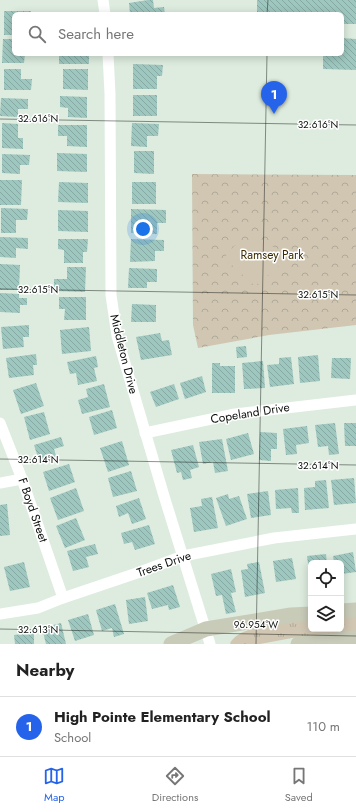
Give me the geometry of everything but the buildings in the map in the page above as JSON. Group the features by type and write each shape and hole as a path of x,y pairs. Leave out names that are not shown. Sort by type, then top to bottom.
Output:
{"main road":[{"path":"344,611 356,610"},
{"path":"171,644 206,629 308,614"},
{"path":"298,644 356,638"}],"street":[{"path":"103,0 105,12"},
{"name":"Middleton Drive","path":"108,56 110,102 111,295 117,336 145,433 210,644"},
{"name":"Copeland Drive","path":"145,433 235,414 356,400"},
{"name":"F Boyd Street","path":"0,423 22,479 63,598"},
{"path":"0,483 22,479"},
{"name":"Trees Drive","path":"0,614 38,608 183,556 274,538 356,529"}],"green space":[{"name":"Ramsey Park","path":"192,174 356,175 356,325 269,335 198,348 193,325"},
{"path":"255,240 277,248 286,260 255,286 224,258 234,246"},
{"path":"356,615 356,632 292,638 260,644 230,643 236,636 245,631 279,623 308,620 308,632 344,632 344,616"}],"place":[{"name":"High Pointe Elementary School","path":"274,114"}]}
